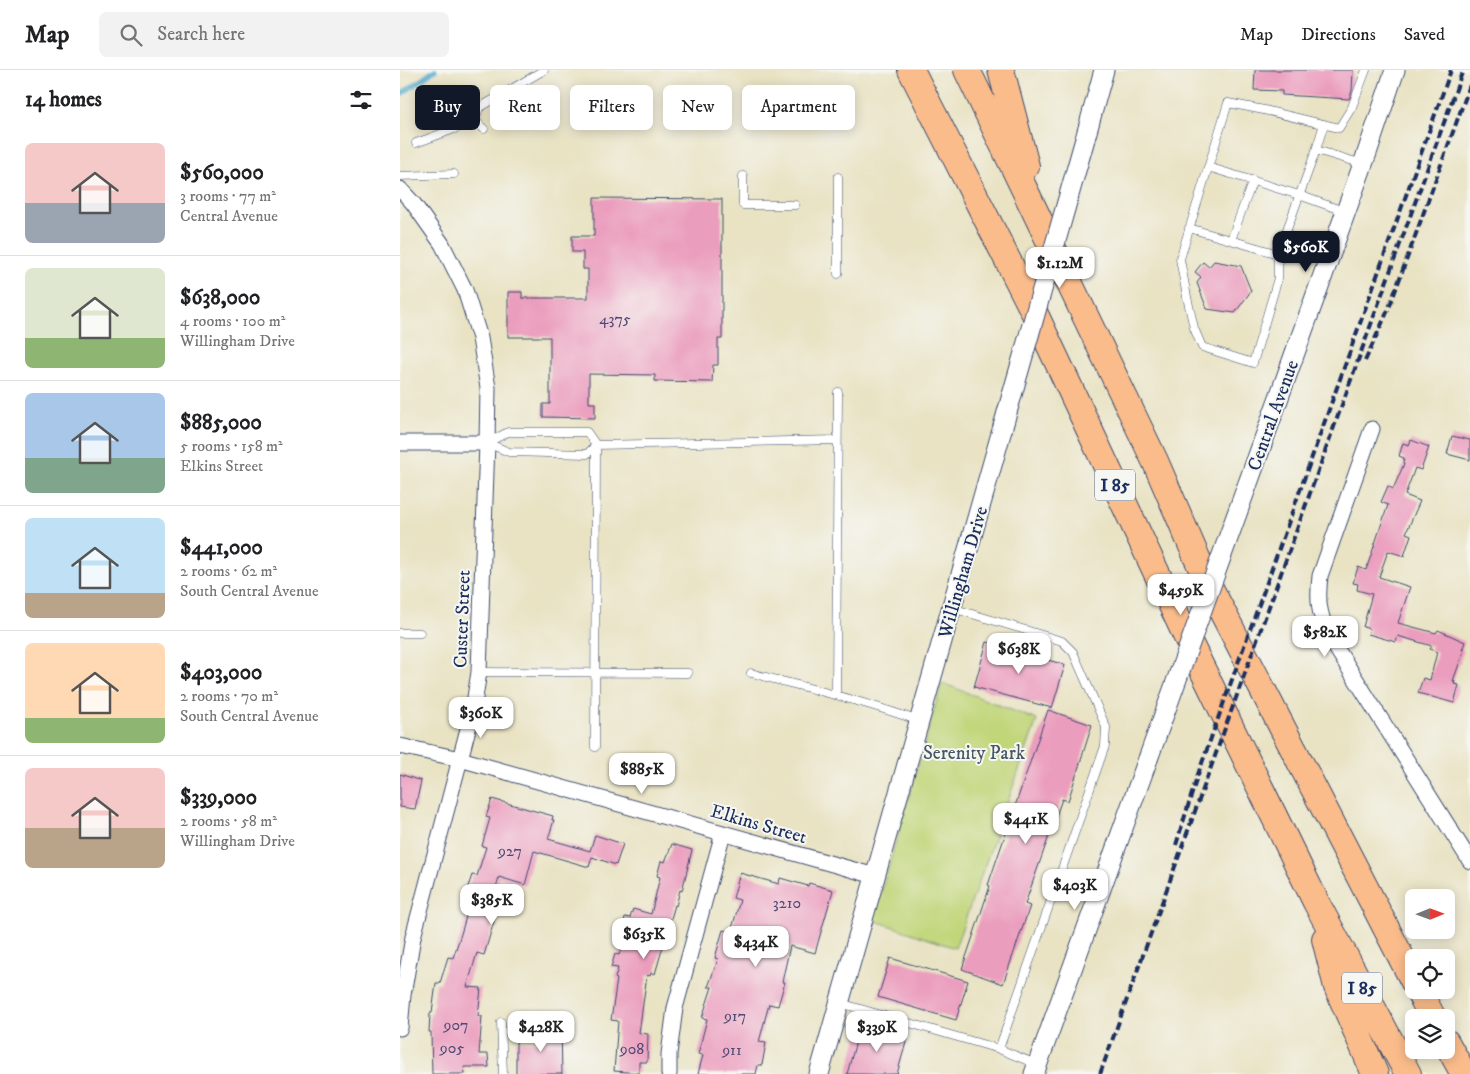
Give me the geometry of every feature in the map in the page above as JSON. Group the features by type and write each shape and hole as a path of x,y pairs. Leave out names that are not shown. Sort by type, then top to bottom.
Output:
{"highway":[{"name":"I 85","path":"911,70 1035,314 1190,644 1316,902 1408,1074"},
{"name":"I 85","path":"967,70 1155,461 1210,588 1405,965"},
{"path":"1002,70 1041,222"},
{"path":"1316,902 1337,987 1375,1074"},
{"path":"1455,1058 1464,1074"}],"street":[{"name":"Willingham Drive","path":"819,1074 1104,70"},
{"name":"Central Avenue","path":"1036,1069 1346,212 1395,70"},
{"name":"Custer Street","path":"400,190 413,203 442,244 465,290 480,338 488,388 479,672 473,710 412,937 400,1014 400,1028"},
{"path":"1372,429 1320,576 1318,596 1320,615 1328,635 1470,861"},
{"path":"400,443 487,443"},
{"name":"Elkins Street","path":"400,746 460,759 875,876"},
{"path":"669,1074 675,1008 723,833"}],"lane":[{"path":"480,107 544,70"},
{"path":"1324,124 1278,254 1278,278 1253,363 1202,347 1194,328 1180,259 1228,104 1264,110 1324,124 1339,128 1352,107 1366,70"},
{"path":"480,126 484,129"},
{"path":"416,142 450,130"},
{"path":"1316,150 1363,164"},
{"path":"1208,167 1299,195 1346,212"},
{"path":"400,176 454,174"},
{"path":"743,176 743,205 795,205"},
{"path":"838,177 838,274"},
{"path":"1232,240 1252,180"},
{"path":"1189,228 1278,254"},
{"path":"836,695 838,392"},
{"path":"487,443 508,432 587,432 596,445 595,747"},
{"path":"487,443 509,452 587,454 596,445 837,440"},
{"path":"952,608 1062,641 1073,652 1106,727 1105,746 999,1049"},
{"path":"400,633 420,633"},
{"path":"479,672 688,673"},
{"path":"751,674 836,695 919,721"},
{"path":"839,1003 999,1049 1036,1069"},
{"path":"502,1022 503,1074"}],"green space":[{"name":"Serenity Park","path":"942,683 1037,720 955,948 873,920"}],"building":[{"path":"1255,70 1353,70 1352,91 1349,99 1282,95 1282,91 1254,90"},
{"path":"594,198 722,199 722,339 718,339 718,365 713,365 712,382 655,381 655,375 589,374 589,403 595,403 595,418 543,417 543,404 550,404 550,337 508,337 508,292 522,292 522,298 588,298 588,269 583,269 583,252 572,252 572,236 594,236"},
{"path":"1214,261 1241,266 1251,291 1235,313 1207,309 1197,283 1201,277 1195,272 1203,262 1209,267"},
{"path":"1452,436 1470,440 1470,460 1447,454"},
{"path":"1411,440 1429,447 1421,470 1415,468 1405,495 1420,501 1406,533 1411,535 1404,556 1388,551 1379,577 1410,587 1398,623 1436,633 1438,630 1465,642 1453,681 1455,681 1454,684 1459,685 1454,703 1418,693 1423,678 1430,680 1437,652 1430,649 1432,646 1398,636 1396,642 1368,634 1370,629 1363,627 1372,594 1357,590 1358,584 1353,583 1358,567 1366,570 1388,505 1381,502 1388,486 1393,489 1404,464 1404,458 1399,456 1403,443 1409,445"},
{"path":"987,642 1065,665 1052,708 974,687"},
{"path":"1048,710 1092,725 1068,801 1062,799 1025,904 1030,906 1003,984 962,969 990,886 988,885"},
{"path":"400,774 421,781 415,809 400,807"},
{"path":"492,799 553,816 552,820 554,820 548,839 590,851 595,835 623,844 616,865 592,857 589,867 534,851 525,885 499,877 491,906 498,908 484,955 477,953 467,987 481,988 478,1016 482,1016 479,1054 488,1054 489,1067 464,1067 465,1074 432,1074 431,1032 429,1032 430,1013 432,1013 436,983 440,983 448,957 453,958 461,934 474,889 468,887 472,875 477,876 486,847 482,846 490,818 486,817"},
{"path":"672,844 692,850 682,891 680,890 675,905 655,974 647,975 639,1033 648,1034 647,1062 639,1062 639,1073 614,1071 618,1021 611,1020 617,979 615,978 618,968 611,967 615,954 619,955 627,931 622,929 625,917 630,918 633,909 651,914 660,877 657,876 661,861 665,862"},
{"path":"740,873 779,884 780,878 808,886 809,883 833,890 815,953 790,946 782,982 785,982 778,1006 769,1004 759,1042 766,1043 762,1065 758,1065 756,1074 698,1074 703,1055 698,1054 707,1019 702,1018 712,987 708,987 718,959 715,958 723,930 731,932 740,900 733,898"},
{"path":"890,958 968,981 956,1020 878,997"},
{"path":"541,1025 561,1025 562,1074 516,1074 516,1041 541,1042"},
{"path":"860,1027 907,1039 897,1074 847,1074"}],"waterway":[{"path":"400,95 435,70"}],"railway":[{"path":"1176,845 1197,777 1451,70"},
{"path":"1100,1074 1463,70"},
{"path":"1365,361 1389,308 1470,85"}]}
